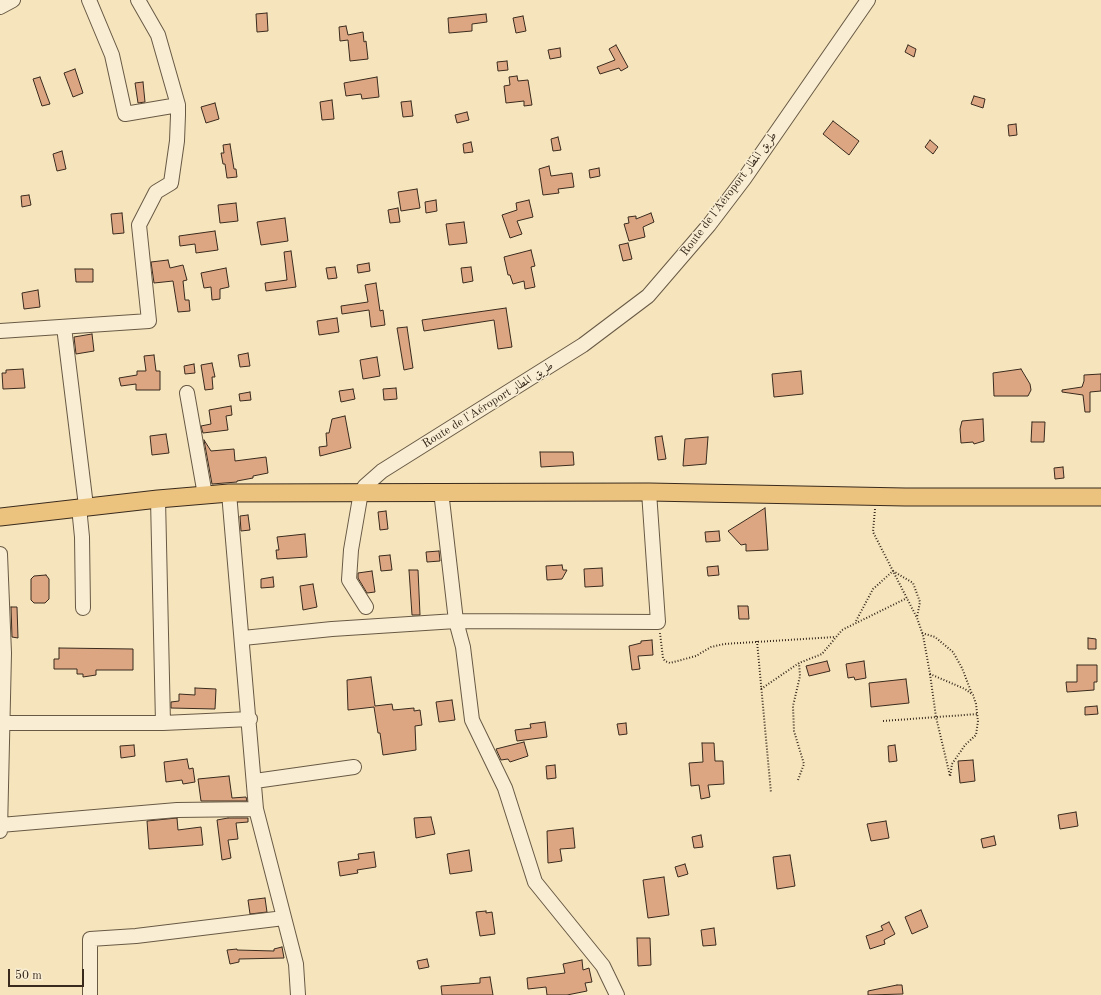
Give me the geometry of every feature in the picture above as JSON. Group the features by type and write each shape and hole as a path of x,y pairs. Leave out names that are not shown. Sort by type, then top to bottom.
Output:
{"main road":[{"path":"0,517 158,498 229,493 441,491 1101,497"}],"street":[{"path":"0,7 13,0"},
{"path":"90,0 112,55 125,114 178,105"},
{"path":"0,330 149,321 139,225 156,192 171,183 177,141 178,105 158,35 138,0"},
{"name":"Route de l'Aéroport طريق المطار","path":"361,492 382,471 583,345 648,296 704,231 744,179 868,0"},
{"path":"64,327 82,507 83,608"},
{"path":"187,393 205,495"},
{"path":"441,491 456,621 463,647 472,720 505,788 535,882 603,966 617,995"},
{"path":"361,492 351,550 349,580 366,607"},
{"path":"243,638 332,629 456,621 658,622 649,492"},
{"path":"229,493 250,719 256,809 296,964 298,995"},
{"path":"158,498 163,723"},
{"path":"0,554 4,653 0,831"},
{"path":"2,723 163,723 250,719"},
{"path":"255,781 354,767"},
{"path":"0,825 177,810 256,809"},
{"path":"90,995 90,939 136,936 284,918"}],"path":[{"path":"876,496 873,532 917,618 922,633 936,716 950,777 952,764 965,745 976,735 978,714 973,695 962,668 953,652 935,637 922,633"},
{"path":"893,571 913,583 920,602 917,618"},
{"path":"855,622 873,589 893,571"},
{"path":"761,689 799,664 822,654 842,630 855,622 907,598"},
{"path":"658,622 663,658 670,663 696,656 717,645 757,641 835,637"},
{"path":"757,641 771,793"},
{"path":"798,780 804,764 794,731 793,706 800,676 799,664"},
{"path":"930,674 965,689 973,695"},
{"path":"883,721 978,714"}],"building":[{"path":"267,13 268,31 257,32 256,14"},
{"path":"486,14 487,22 472,24 472,31 449,33 448,18"},
{"path":"523,16 526,31 516,33 513,18"},
{"path":"346,26 348,35 363,32 364,42 366,41 368,59 350,61 348,40 340,41 339,27"},
{"path":"616,45 628,67 621,71 619,68 600,74 597,67 615,60 609,49"},
{"path":"908,45 916,49 914,57 905,52"},
{"path":"560,48 561,57 550,59 548,50"},
{"path":"507,61 508,70 498,71 497,62"},
{"path":"75,69 83,93 73,97 64,73"},
{"path":"517,76 518,81 528,80 532,105 524,106 524,101 506,103 504,86 510,85 509,77"},
{"path":"40,77 50,104 42,106 33,79"},
{"path":"377,77 379,97 362,99 361,94 346,96 344,83"},
{"path":"143,82 145,102 138,103 135,83"},
{"path":"974,96 985,99 983,108 971,104"},
{"path":"332,100 334,119 322,120 320,102"},
{"path":"411,101 413,116 403,117 401,102"},
{"path":"215,103 219,119 206,123 201,107"},
{"path":"467,112 469,120 457,123 455,115"},
{"path":"833,121 859,141 849,155 823,134"},
{"path":"1016,124 1017,135 1009,136 1008,125"},
{"path":"558,137 561,150 553,151 551,139"},
{"path":"930,140 938,147 933,154 925,147"},
{"path":"471,142 473,152 464,153 463,144"},
{"path":"230,144 234,169 236,169 237,177 227,178 225,164 223,164 221,153 224,153 223,145"},
{"path":"62,151 66,169 57,171 53,154"},
{"path":"549,166 551,176 572,173 574,187 558,189 559,193 543,195 539,169"},
{"path":"599,168 600,176 590,178 589,170"},
{"path":"417,189 420,208 401,211 398,192"},
{"path":"29,195 31,205 22,207 21,196"},
{"path":"436,200 437,211 426,213 425,202"},
{"path":"529,200 533,217 517,221 522,234 510,238 502,215 517,210 516,203"},
{"path":"236,203 238,221 220,223 218,205"},
{"path":"398,208 400,222 390,223 388,210"},
{"path":"122,213 124,233 113,234 111,214"},
{"path":"651,213 654,222 643,227 645,237 629,241 624,224 629,223 628,217 636,216 636,219"},
{"path":"285,218 288,241 261,245 257,222"},
{"path":"464,222 467,243 449,245 446,224"},
{"path":"215,231 218,250 196,253 195,244 180,246 179,236"},
{"path":"628,243 632,259 623,261 619,245"},
{"path":"531,250 535,266 531,267 535,287 525,289 524,281 513,284 510,275 508,275 504,257"},
{"path":"291,251 296,287 266,291 265,283 287,280 284,252"},
{"path":"168,260 170,268 183,265 187,280 183,281 185,300 189,300 190,311 178,312 173,281 154,283 151,262"},
{"path":"369,263 370,271 358,273 357,265"},
{"path":"335,267 337,278 328,279 326,268"},
{"path":"471,267 473,281 463,283 461,268"},
{"path":"226,268 229,287 220,289 220,299 212,300 211,287 204,288 201,273"},
{"path":"75,269 93,269 93,282 76,282"},
{"path":"376,283 380,311 383,310 385,325 371,327 369,310 342,314 341,306 368,302 365,285"},
{"path":"38,290 40,307 24,309 22,293"},
{"path":"506,308 512,347 498,349 494,320 424,331 422,320"},
{"path":"337,318 339,332 319,335 317,321"},
{"path":"407,327 413,368 404,370 397,328"},
{"path":"92,334 94,351 76,354 74,337"},
{"path":"248,353 250,366 240,367 238,355"},
{"path":"154,355 156,371 160,371 160,390 136,390 136,384 121,386 119,378 137,375 137,371 146,371 144,356"},
{"path":"377,357 380,376 363,379 360,360"},
{"path":"212,363 215,377 212,377 213,389 205,390 201,365"},
{"path":"194,364 195,373 185,374 184,366"},
{"path":"23,369 25,388 3,389 2,373 6,373 6,370"},
{"path":"1021,369 1030,384 1031,390 1028,396 994,396 993,373"},
{"path":"801,371 803,394 774,397 772,374"},
{"path":"1101,374 1101,391 1090,392 1090,412 1085,412 1083,395 1062,392 1062,390 1082,387 1084,375"},
{"path":"396,388 397,399 384,400 383,389"},
{"path":"353,389 355,399 341,402 339,391"},
{"path":"250,392 251,400 240,401 239,394"},
{"path":"231,406 232,415 226,416 228,430 203,433 201,426 211,424 209,410"},
{"path":"345,416 351,448 320,456 319,447 327,446 326,433 329,433 332,419"},
{"path":"983,419 984,441 974,444 973,442 961,443 960,429 962,421"},
{"path":"1032,422 1045,422 1044,442 1031,442"},
{"path":"166,434 169,453 152,455 150,436"},
{"path":"662,436 666,459 658,460 655,437"},
{"path":"708,437 706,464 683,466 685,439"},
{"path":"204,440 211,451 234,449 235,461 266,457 268,473 253,476 253,478 237,482 212,484"},
{"path":"540,452 573,452 574,465 541,467"},
{"path":"1063,467 1064,478 1055,479 1054,468"},
{"path":"765,508 768,550 746,551 746,544 741,545 728,531"},
{"path":"386,511 388,529 380,530 378,512"},
{"path":"248,515 250,530 241,531 240,516"},
{"path":"719,531 720,541 706,542 705,532"},
{"path":"305,534 307,557 277,559 276,550 279,550 277,537"},
{"path":"439,551 440,561 427,562 426,552"},
{"path":"390,555 392,570 381,571 379,556"},
{"path":"562,565 563,570 567,570 562,579 547,580 546,566"},
{"path":"718,566 719,575 708,576 707,567"},
{"path":"602,568 603,586 585,587 584,569"},
{"path":"409,570 418,570 420,615 412,615"},
{"path":"372,571 375,592 367,593 358,578 358,573"},
{"path":"46,575 49,579 49,599 45,603 34,603 31,600 31,579 34,576"},
{"path":"273,577 274,587 261,588 261,579"},
{"path":"313,584 317,607 303,610 300,586"},
{"path":"738,606 748,606 749,619 739,619"},
{"path":"11,607 17,607 18,638 12,637"},
{"path":"1088,638 1096,639 1096,649 1088,649"},
{"path":"652,640 653,655 638,656 640,669 632,670 629,646 641,643 641,641"},
{"path":"59,648 133,649 133,670 96,670 96,675 83,677 83,674 77,674 77,669 54,669 54,659 59,659"},
{"path":"827,661 830,671 809,676 806,666"},
{"path":"864,661 866,678 855,680 854,677 848,678 846,664"},
{"path":"1077,665 1097,665 1097,682 1094,682 1094,690 1067,692 1066,682 1077,682"},
{"path":"371,677 375,706 392,704 393,710 414,708 414,711 420,710 422,725 415,726 416,750 383,755 374,707 348,710 347,680"},
{"path":"906,679 909,703 871,707 869,683"},
{"path":"195,688 216,689 215,709 171,708 171,702 179,701 179,694 195,695"},
{"path":"452,700 455,720 439,722 436,702"},
{"path":"1097,706 1098,714 1085,715 1085,707"},
{"path":"545,722 547,737 517,741 515,730 531,728 530,724"},
{"path":"626,723 627,734 619,735 617,724"},
{"path":"524,742 528,756 510,762 508,759 501,760 496,749"},
{"path":"702,743 714,743 715,761 723,761 724,784 708,785 710,797 701,799 699,785 691,786 689,763 703,762"},
{"path":"134,745 135,756 121,758 120,746"},
{"path":"895,745 897,761 889,762 888,746"},
{"path":"187,759 189,769 193,768 195,782 183,784 182,780 166,782 164,762"},
{"path":"973,760 975,781 960,783 958,761"},
{"path":"555,765 556,778 547,779 546,766"},
{"path":"229,776 232,798 246,797 247,801 201,801 198,779"},
{"path":"1076,812 1078,826 1060,829 1058,815"},
{"path":"431,817 435,834 416,838 414,818"},
{"path":"177,818 178,830 201,827 203,845 149,849 147,821"},
{"path":"228,818 248,818 248,822 236,823 238,839 228,840 231,858 222,860 217,820"},
{"path":"886,821 889,838 871,841 867,824"},
{"path":"573,828 575,848 560,849 562,861 548,863 547,831"},
{"path":"701,835 703,847 694,848 692,837"},
{"path":"994,836 996,845 983,848 981,839"},
{"path":"469,850 472,871 450,874 447,854"},
{"path":"374,852 376,867 357,870 358,873 340,876 338,862 359,859 358,854"},
{"path":"790,855 795,886 777,889 773,857"},
{"path":"685,864 688,874 678,877 675,867"},
{"path":"664,877 669,915 648,918 643,880"},
{"path":"265,898 267,912 250,914 248,900"},
{"path":"921,910 928,927 912,934 905,917"},
{"path":"486,911 486,913 492,912 495,934 480,936 476,912"},
{"path":"889,922 895,934 884,940 885,944 870,949 866,936 883,930 881,926"},
{"path":"714,928 716,945 703,946 701,930"},
{"path":"637,938 650,938 651,965 638,966"},
{"path":"282,947 284,958 239,959 239,962 230,964 227,950 237,949 274,951 274,949"},
{"path":"427,959 429,967 419,969 417,961"},
{"path":"582,960 583,970 589,968 592,982 585,983 587,991 567,995 547,995 546,987 528,989 527,978 565,973 563,964"},
{"path":"490,977 493,995 442,995 441,986 480,983 480,978"},
{"path":"902,985 903,994 868,995 868,991"}]}
